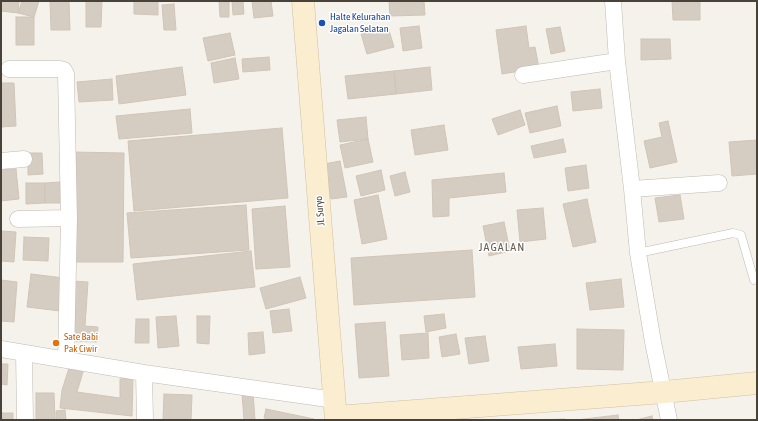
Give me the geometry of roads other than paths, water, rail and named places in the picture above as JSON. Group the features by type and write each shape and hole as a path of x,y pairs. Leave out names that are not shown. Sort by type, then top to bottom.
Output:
{"main road":[{"name":"Jl. Suryo","path":"303,1 336,413"},
{"path":"336,413 664,392 757,383"}],"street":[{"path":"613,1 617,61 638,253 653,342 669,420"},
{"path":"523,75 617,61"},
{"path":"9,69 60,69 65,73 69,218 66,360"},
{"path":"1,161 24,159"},
{"path":"632,189 719,182"},
{"path":"18,219 69,218"},
{"path":"1,349 144,373 336,413"},
{"path":"24,353 25,420"},
{"path":"144,373 144,420"}],"lane":[{"path":"638,253 733,233 741,235 754,280"}],"place":[{"name":"Halte Kelurahan Jagalan Selatan","path":"322,23"},
{"name":"Sate Babi Pak Ciwir","path":"56,343"}],"district":[{"name":"JAGALAN","path":"502,247"}]}
